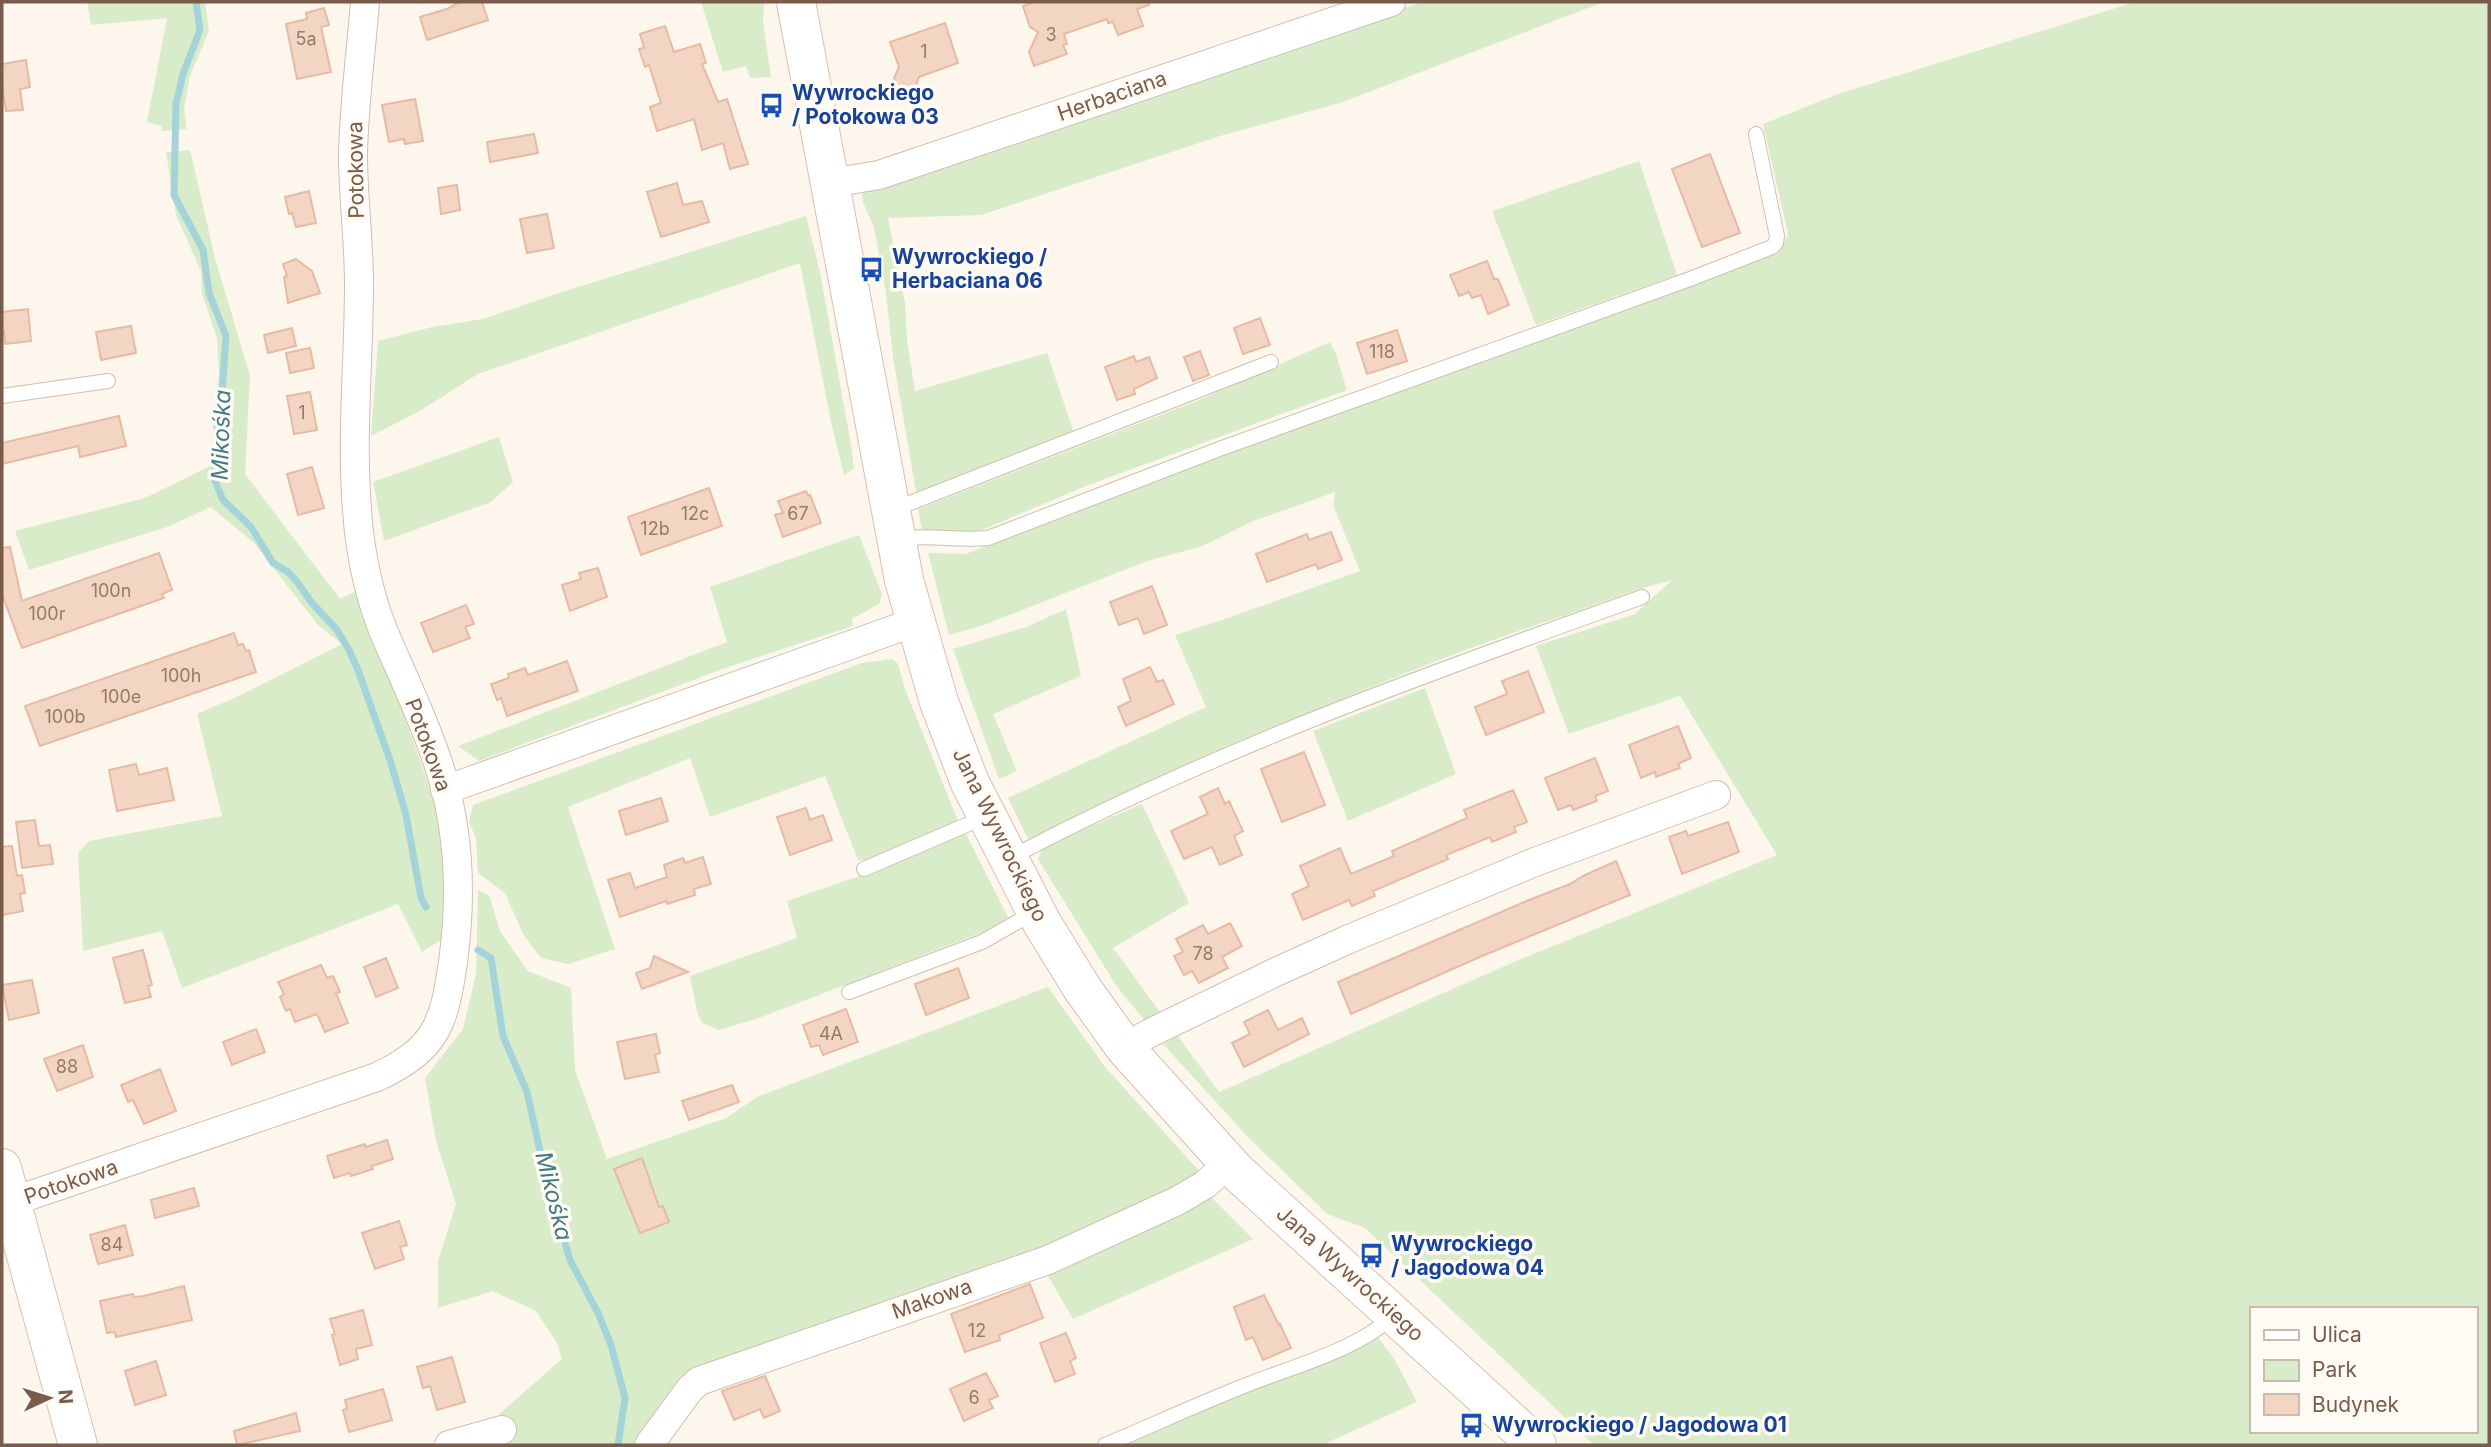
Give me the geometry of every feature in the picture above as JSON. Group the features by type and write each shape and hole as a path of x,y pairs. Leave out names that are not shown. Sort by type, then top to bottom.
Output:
{"street":[{"name":"Potokowa","path":"6,1185 377,1077 406,1063 421,1049 428,1042 442,1016 449,986 460,897 456,836 433,747 387,640 372,595 362,552 357,512 355,472 359,282 353,157 365,2"},
{"name":"Jana Wywrockiego","path":"796,2 893,525 915,622 939,702 970,783 1007,859 1082,988 1125,1048 1228,1163 1537,1445"},
{"name":"Herbaciana","path":"831,183 879,175 1391,2"},
{"path":"445,790 915,622"},
{"path":"1125,1048 1148,1034 1349,939 1535,862 1716,795"},
{"name":"Makowa","path":"649,1445 690,1389 699,1381 1048,1260 1177,1201 1206,1184 1228,1163"},
{"path":"6,1185 78,1445"},
{"path":"449,1445 502,1430"}],"lane":[{"path":"893,525 920,536 963,540 988,538 1209,453 1772,247 1777,236 1756,134"},
{"path":"893,525 1271,362"},
{"path":"2,396 108,381"},
{"path":"1007,859 1182,775 1292,728 1435,671 1642,597"},
{"path":"864,869 986,817"},
{"path":"849,992 982,942 1036,912"},
{"path":"1105,1445 1246,1385 1350,1345 1380,1328 1395,1315"}],"green space":[{"path":"87,2 205,2 209,31 190,76 184,109 187,129 162,131 161,126 147,122 167,18 91,25"},
{"path":"701,2 764,2 763,22 771,77 750,78 746,66 723,72"},
{"path":"1424,2 1604,2 1340,103 1220,136 981,215 888,218 905,303 907,340 915,391 1047,353 1074,433 916,492 893,357 885,286 874,228 863,202 862,188 1346,25"},
{"path":"2135,2 2489,2 2489,1445 1594,1445 1365,1228 1327,1214 1249,1138 1163,1044 1177,1035 1219,1092 1507,965 1777,855 1680,696 1569,734 1536,646 1635,614 1672,580 1418,668 1222,751 1029,841 1008,798 1206,707 1175,635 1360,571 1333,505 1335,492 1251,522 1203,546 1147,561 984,625 949,635 928,553 966,554 1090,503 1441,377 1715,274 1778,254 1788,234 1763,124 1838,94"},
{"path":"190,150 215,258 250,376 245,474 340,599 359,590 440,816 449,873 443,939 422,952 398,904 182,988 162,931 83,951 78,853 89,841 222,816 197,714 342,644 318,625 254,543 211,507 167,527 29,570 15,531 145,498 210,466 219,375 217,338 202,294 201,271 176,215 166,152"},
{"path":"1639,161 1677,275 1536,325 1492,211"},
{"path":"806,216 820,272 851,445 854,468 844,475 800,263 478,374 418,412 371,436 378,341 432,327 483,319"},
{"path":"1330,342 1347,390 1086,486 970,535 922,531 918,509 1197,401"},
{"path":"499,437 513,482 491,502 384,541 373,482"},
{"path":"859,535 882,594 879,604 852,619 853,626 725,668 479,761 458,746 727,642 710,587"},
{"path":"1066,609 1081,676 993,714 1017,771 999,779 953,649 1026,627"},
{"path":"893,659 898,664 905,689 958,821 869,861 858,860 825,776 710,817 690,758 568,807 615,949 568,964 541,958 523,934 505,893 478,873 476,838 469,822 473,805 862,663"},
{"path":"1425,688 1456,774 1348,821 1313,731"},
{"path":"1142,804 1189,903 1113,948 1163,1016 1146,1022 1117,987 1038,859 1043,847"},
{"path":"966,834 1008,917 991,929 759,1018 719,1030 702,1023 697,1012 690,976 797,938 787,901 894,864"},
{"path":"478,890 489,895 500,931 528,971 571,988 575,1070 607,1159 726,1118 757,1097 1048,987 1106,1068 1201,1173 1038,1257 740,1357 636,1445 510,1445 499,1414 562,1359 557,1343 536,1311 493,1291 438,1308 438,1261 456,1204 436,1141 425,1078 463,1029 476,974"},
{"path":"1207,1193 1253,1239 1073,1319 1044,1269"},
{"path":"1378,1337 1395,1360 1417,1402 1322,1445 1120,1445"}],"building":[{"path":"459,2 482,2 488,20 427,40 420,17 447,9"},
{"path":"1034,2 1148,2 1149,5 1137,9 1143,26 1118,35 1113,22 1108,23 1107,19 1064,34 1067,44 1063,45 1067,54 1034,66 1029,52 1038,32 1030,27 1023,6"},
{"path":"324,8 329,25 321,27 331,72 297,79 286,24 307,19 306,13"},
{"path":"945,23 958,63 919,77 915,88 906,92 897,87 894,78 899,67 890,42"},
{"path":"665,26 674,52 700,44 706,63 702,64 718,102 727,99 748,164 730,169 723,143 702,150 694,119 657,131 650,107 661,103 649,65 645,67 639,49 644,48 640,34"},
{"path":"26,60 30,87 20,89 23,110 6,111 2,64"},
{"path":"415,99 423,141 405,144 404,139 389,142 382,105"},
{"path":"534,134 538,153 490,162 487,142"},
{"path":"1710,154 1740,233 1702,247 1672,169"},
{"path":"677,183 683,205 702,201 709,222 661,237 647,192"},
{"path":"457,185 460,210 441,214 438,188"},
{"path":"309,191 316,223 296,227 285,197"},
{"path":"547,214 554,248 527,253 520,219"},
{"path":"296,259 312,271 320,293 288,303 284,277 287,276 283,264"},
{"path":"1487,261 1509,305 1488,314 1481,295 1472,298 1469,292 1459,296 1450,275"},
{"path":"28,309 31,341 5,344 2,312"},
{"path":"1260,318 1270,345 1243,354 1234,328"},
{"path":"131,326 136,353 101,360 96,332"},
{"path":"292,328 296,346 268,353 264,335"},
{"path":"1397,330 1407,361 1367,374 1357,343"},
{"path":"310,348 314,368 290,373 286,353"},
{"path":"1200,351 1209,375 1193,381 1184,357"},
{"path":"1134,356 1136,362 1149,357 1157,378 1134,389 1135,394 1117,400 1105,367"},
{"path":"310,392 317,430 294,434 287,396"},
{"path":"119,416 126,446 80,457 78,446 2,464 2,443"},
{"path":"312,467 324,508 298,515 287,474"},
{"path":"709,488 722,526 641,555 628,517"},
{"path":"806,491 821,523 783,537 775,515 783,513 778,501"},
{"path":"1331,532 1342,560 1318,569 1316,564 1267,582 1256,554 1307,534 1309,540"},
{"path":"10,547 22,601 159,553 172,590 162,594 164,598 22,648 2,594 2,548"},
{"path":"598,568 607,597 570,611 562,585 581,579 579,573"},
{"path":"1152,586 1167,625 1144,634 1138,618 1119,625 1110,602"},
{"path":"466,605 474,624 465,627 470,638 433,652 421,623"},
{"path":"234,633 238,645 243,644 246,651 249,650 256,672 40,746 25,706"},
{"path":"567,661 578,691 507,716 501,698 497,700 491,684 509,678 508,674 525,668 528,675"},
{"path":"1150,667 1157,682 1163,680 1174,704 1126,726 1118,707 1131,701 1123,679"},
{"path":"1528,671 1544,712 1486,735 1475,707 1507,694 1502,681"},
{"path":"1678,726 1691,758 1678,764 1680,768 1656,777 1655,772 1641,778 1629,745"},
{"path":"1304,752 1325,805 1282,822 1261,769"},
{"path":"1595,758 1608,791 1595,796 1597,801 1573,810 1571,805 1558,810 1545,778"},
{"path":"136,764 139,775 167,768 174,800 117,811 109,770"},
{"path":"1218,788 1225,804 1229,801 1243,831 1234,836 1242,855 1220,865 1212,847 1184,859 1171,831 1208,814 1200,797"},
{"path":"1513,790 1527,822 1514,827 1516,832 1492,842 1490,837 1446,855 1448,859 1373,891 1375,896 1352,906 1349,900 1303,920 1292,894 1309,886 1300,866 1340,848 1351,874 1394,856 1392,851 1467,818 1464,810"},
{"path":"661,798 668,821 626,835 619,811"},
{"path":"806,808 810,820 823,815 832,840 790,855 777,817"},
{"path":"35,820 39,846 50,845 53,864 22,868 16,822"},
{"path":"1728,822 1739,852 1682,874 1669,837 1686,831 1688,836"},
{"path":"12,846 17,876 22,875 25,893 20,894 23,911 2,915 2,847"},
{"path":"703,857 711,884 694,889 695,895 667,904 666,901 620,917 608,880 630,873 635,888 667,877 664,865 683,858 685,863"},
{"path":"1616,861 1630,895 1351,1014 1338,982 1570,884"},
{"path":"1230,923 1242,946 1222,957 1228,968 1199,983 1192,971 1184,975 1174,956 1183,952 1176,939 1203,925 1208,934"},
{"path":"143,950 152,985 148,986 151,997 125,1003 113,958"},
{"path":"654,956 688,972 642,989 636,973 650,968"},
{"path":"386,958 398,988 376,997 364,967"},
{"path":"321,965 327,978 333,976 340,992 336,993 348,1023 325,1032 317,1014 295,1022 290,1009 286,1011 280,997 284,994 278,982"},
{"path":"958,968 969,998 926,1015 915,984"},
{"path":"32,980 39,1013 9,1020 2,985"},
{"path":"846,1009 858,1042 823,1055 819,1045 811,1047 803,1025"},
{"path":"1268,1010 1278,1030 1302,1018 1309,1034 1244,1067 1232,1043 1250,1034 1244,1022"},
{"path":"256,1029 265,1052 232,1065 223,1042"},
{"path":"656,1034 660,1053 655,1055 659,1072 625,1079 617,1042"},
{"path":"83,1045 93,1077 57,1091 44,1059"},
{"path":"160,1069 176,1111 144,1124 133,1100 128,1102 121,1085"},
{"path":"732,1085 739,1102 689,1120 682,1101"},
{"path":"387,1140 393,1159 372,1166 373,1169 334,1178 327,1156"},
{"path":"642,1158 659,1207 663,1206 669,1222 640,1233 614,1169"},
{"path":"194,1188 199,1206 155,1218 151,1200"},
{"path":"399,1221 407,1245 400,1247 404,1259 375,1269 362,1233"},
{"path":"125,1225 133,1255 98,1264 90,1235"},
{"path":"1030,1284 1043,1318 999,1335 1000,1340 965,1352 951,1314"},
{"path":"184,1286 192,1320 116,1337 115,1332 107,1333 100,1301 133,1294 134,1297 144,1296"},
{"path":"1264,1295 1291,1348 1263,1360 1253,1337 1246,1340 1234,1307"},
{"path":"363,1310 372,1345 356,1349 358,1359 340,1365 330,1319"},
{"path":"1066,1333 1076,1358 1070,1361 1075,1374 1055,1382 1040,1343"},
{"path":"452,1357 465,1402 437,1410 430,1386 423,1388 417,1367"},
{"path":"156,1361 166,1395 135,1405 125,1371"},
{"path":"986,1373 998,1396 989,1400 993,1408 964,1421 950,1389"},
{"path":"765,1376 780,1411 764,1418 760,1409 734,1420 722,1391"},
{"path":"383,1389 392,1420 349,1432 343,1410 347,1409 345,1400"},
{"path":"296,1413 300,1431 237,1445 234,1431"}],"waterway":[{"name":"Mikośka","path":"196,2 200,30 183,74 176,104 174,195 203,250 209,293 226,336 215,481 223,500 251,527 273,563 288,572 298,583 337,630 349,650 391,763 406,815 421,898 426,907"},
{"name":"Mikośka","path":"478,950 491,958 503,1036 527,1092 546,1178 570,1260 598,1313 611,1345 625,1398 618,1445"}],"place":[{"name":"Wywrockiego / Potokowa 03","path":"772,105"},
{"name":"Wywrockiego / Herbaciana 06","path":"872,269"},
{"name":"Wywrockiego / Jagodowa 04","path":"1371,1256"},
{"name":"Wywrockiego / Jagodowa 01","path":"1472,1425"}]}
